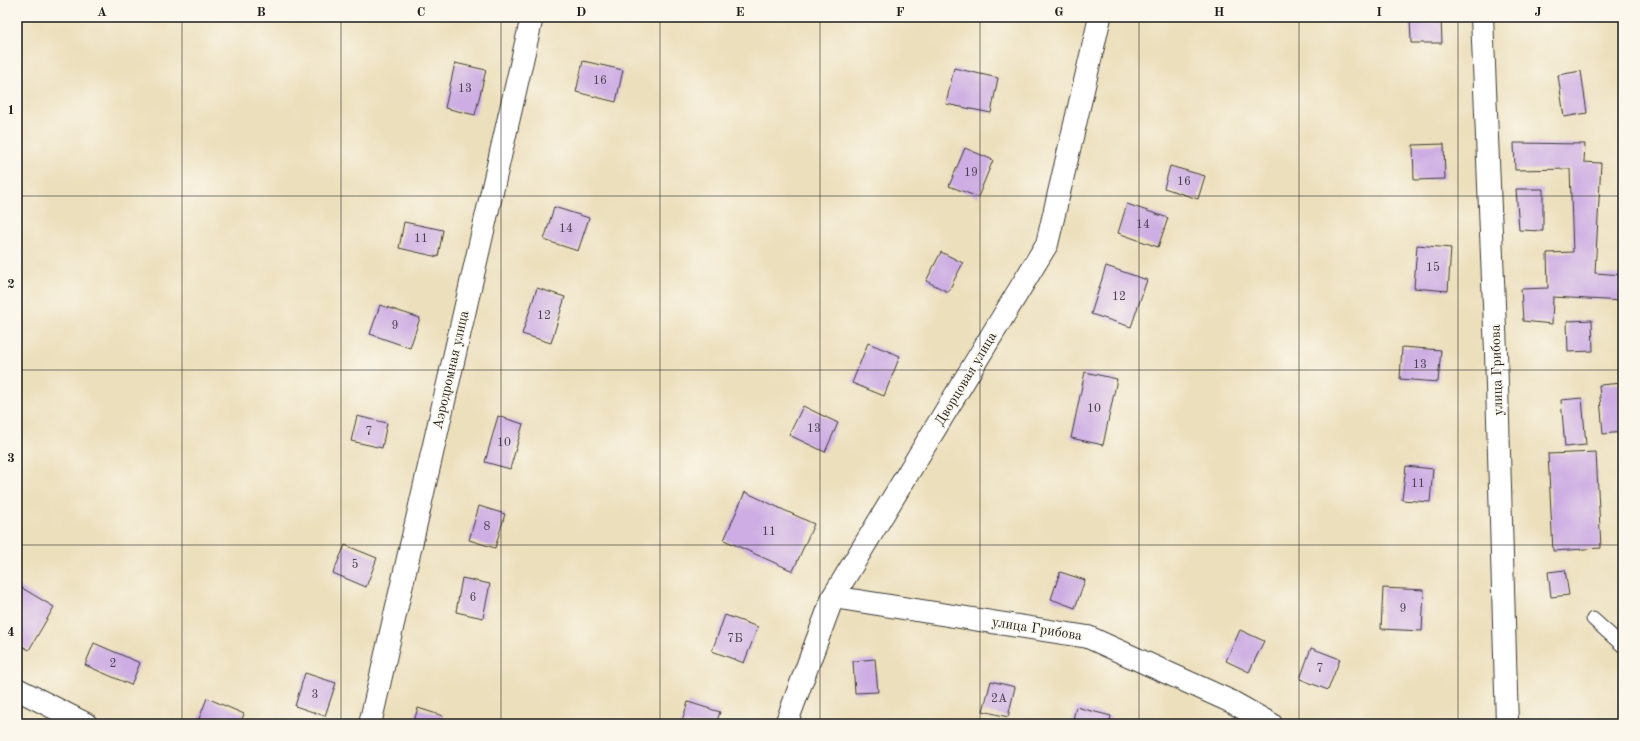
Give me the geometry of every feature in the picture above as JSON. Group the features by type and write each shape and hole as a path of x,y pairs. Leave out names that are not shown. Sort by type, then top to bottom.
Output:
{"street":[{"name":"Аэродромная улица","path":"370,724 532,17"},
{"name":"Дворцовая улица","path":"786,724 834,597 1047,244 1100,17"},
{"name":"улица Грибова","path":"1482,17 1496,352 1507,724"},
{"name":"улица Грибова","path":"834,597 1088,637 1232,702 1271,724"},
{"path":"17,689 86,724"}],"lane":[{"path":"1593,619 1623,646"}],"building":[{"path":"1410,17 1441,17 1442,43 1411,43"},
{"path":"583,61 623,70 616,102 576,92"},
{"path":"455,63 486,70 475,115 445,108"},
{"path":"954,68 998,78 991,113 946,104"},
{"path":"1581,71 1587,113 1564,117 1558,75"},
{"path":"1514,143 1585,144 1584,162 1601,163 1595,273 1623,275 1623,301 1553,297 1552,324 1523,321 1521,289 1548,288 1547,253 1573,252 1570,169 1515,170"},
{"path":"1444,144 1445,179 1414,180 1413,145"},
{"path":"965,148 993,160 978,197 949,186"},
{"path":"1170,166 1205,176 1198,199 1164,188"},
{"path":"1516,189 1543,189 1543,231 1519,230"},
{"path":"1127,204 1168,218 1158,247 1118,233"},
{"path":"554,207 589,218 578,251 544,240"},
{"path":"404,222 443,230 438,257 399,248"},
{"path":"1417,245 1451,248 1448,291 1414,288"},
{"path":"941,252 963,263 948,292 926,281"},
{"path":"1106,266 1147,280 1131,327 1091,314"},
{"path":"537,288 565,297 551,343 522,334"},
{"path":"380,305 420,318 410,348 370,334"},
{"path":"1592,320 1593,351 1568,352 1567,321"},
{"path":"868,343 900,356 884,396 852,383"},
{"path":"1402,347 1441,350 1438,382 1400,379"},
{"path":"1085,372 1117,379 1103,445 1071,438"},
{"path":"1623,383 1623,432 1603,434 1599,385"},
{"path":"1582,398 1586,445 1565,447 1561,400"},
{"path":"803,406 838,423 825,452 789,435"},
{"path":"357,416 387,423 382,448 351,441"},
{"path":"498,416 523,424 510,469 485,462"},
{"path":"1596,452 1601,548 1553,551 1548,454"},
{"path":"1406,466 1433,469 1430,502 1402,500"},
{"path":"745,492 814,524 793,571 724,540"},
{"path":"479,506 505,514 495,548 469,540"},
{"path":"345,545 377,558 366,587 333,573"},
{"path":"1565,570 1569,595 1551,597 1548,572"},
{"path":"1060,572 1085,580 1075,608 1051,599"},
{"path":"462,578 490,584 483,618 456,612"},
{"path":"17,585 54,607 29,650 17,643"},
{"path":"1383,588 1424,590 1422,631 1381,629"},
{"path":"725,615 758,627 744,663 712,651"},
{"path":"1240,630 1264,641 1249,672 1226,661"},
{"path":"94,643 140,663 131,685 85,665"},
{"path":"1311,648 1340,659 1328,690 1300,679"},
{"path":"875,659 878,692 855,693 853,661"},
{"path":"305,673 336,683 325,716 295,706"},
{"path":"991,681 1015,687 1008,717 983,711"},
{"path":"207,698 244,714 240,724 197,724"},
{"path":"688,702 720,712 716,724 681,724"},
{"path":"1076,707 1111,716 1109,724 1072,724"},
{"path":"418,708 443,716 441,724 413,724"}]}
